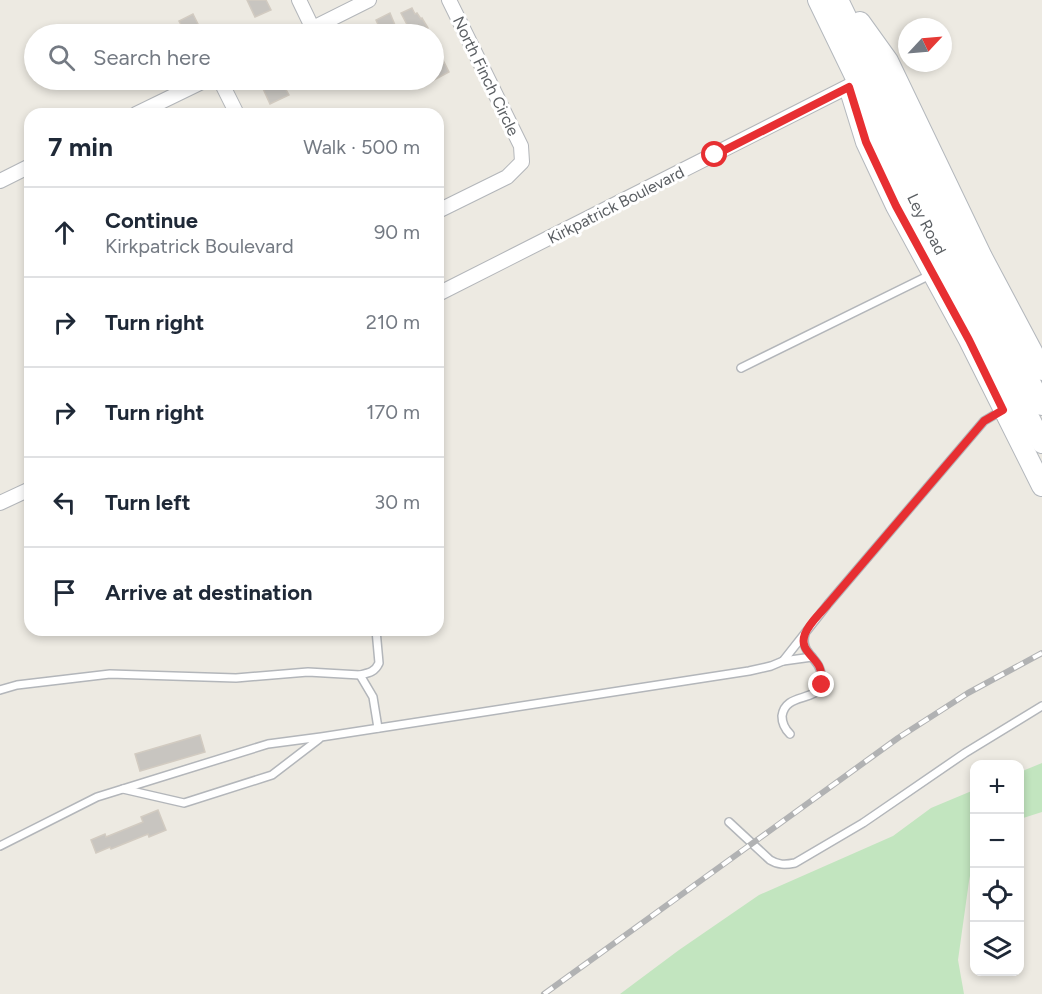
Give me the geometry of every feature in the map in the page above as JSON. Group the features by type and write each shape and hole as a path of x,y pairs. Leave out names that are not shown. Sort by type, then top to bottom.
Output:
{"main road":[{"name":"Ley Road","path":"818,0 839,44 853,85 925,221 1027,376 1042,443"},
{"name":"Ley Road","path":"838,0 941,212 1042,405"},
{"path":"844,0 888,61 982,257 1027,376"},
{"path":"880,85 866,80 853,85 866,142 896,206 969,340 1042,486"}],"street":[{"path":"299,0 305,24"},
{"path":"322,24 369,0"},
{"name":"North Finch Circle","path":"444,208 507,177 522,162 521,146 450,0"},
{"name":"Kirkpatrick Boulevard","path":"444,291 853,85"},
{"path":"148,108 185,90"},
{"path":"225,90 234,108"},
{"path":"0,181 24,169"},
{"path":"0,503 24,492"}],"lane":[{"path":"741,368 933,273"},
{"path":"783,661 828,604 984,421 1003,410"},
{"path":"790,734 782,720 787,705 816,693 822,688 819,666 804,645 805,632"},
{"path":"0,690 17,685 110,674 236,678 308,672 360,675 374,670 379,663 377,636"},
{"path":"0,846 97,797 268,744 748,671 783,661 812,657"},
{"path":"360,675 373,697 378,728"},
{"path":"729,822 770,860 777,864 795,863 862,823 965,753 1042,706"},
{"path":"123,789 184,803 272,775 321,737"}],"green space":[{"path":"1042,763 1042,812 1024,818 1024,814 1024,770"},
{"path":"970,792 970,876 958,960 964,994 620,994 759,895 893,836 931,808"}],"building":[{"path":"247,0 266,0 271,10 255,17"},
{"path":"412,8 426,24 407,24 401,13"},
{"path":"390,13 395,24 378,24 376,20"},
{"path":"193,14 198,24 181,24 179,21"},
{"path":"444,62 449,72 444,75"},
{"path":"264,90 286,90 289,95 270,104"},
{"path":"200,735 205,752 140,771 135,754"},
{"path":"158,810 166,830 149,837 148,834 96,853 91,840 105,834 106,837 143,822 141,817"}],"railway":[{"path":"544,994 898,738 968,693 1042,653"}],"route":[{"path":"715,155 849,87 866,142 896,206 969,340 1003,410 984,421 805,632 804,645 819,666 822,685"}]}
